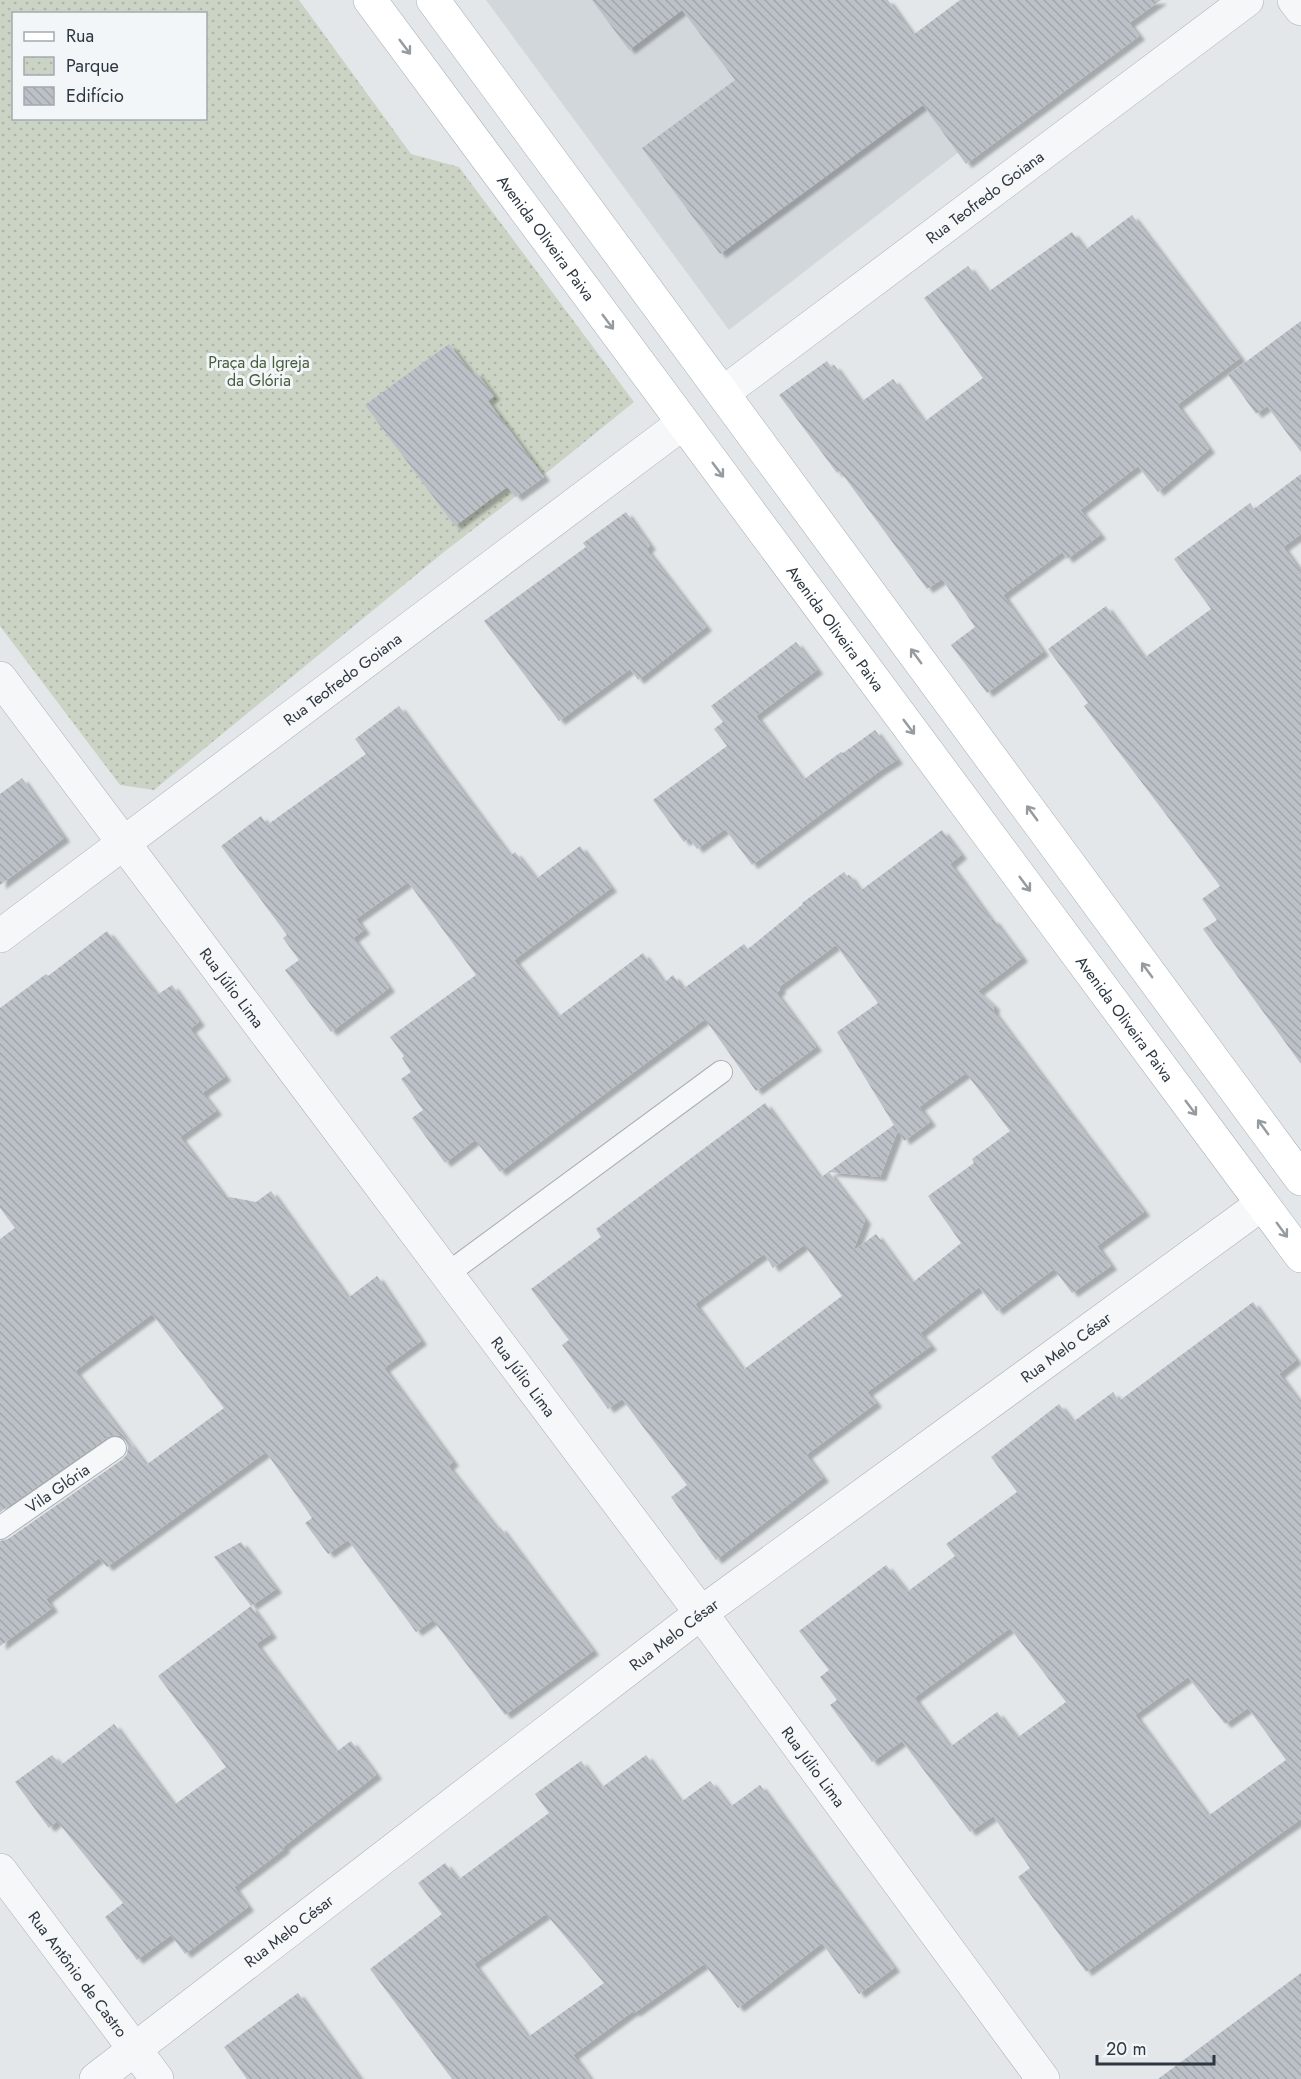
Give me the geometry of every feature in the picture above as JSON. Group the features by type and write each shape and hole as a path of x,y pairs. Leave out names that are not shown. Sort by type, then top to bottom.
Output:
{"main road":[{"name":"Avenida Oliveira Paiva","path":"370,0 1301,1256"},
{"path":"433,0 1300,1175"}],"street":[{"name":"Rua Teofredo Goiana","path":"723,393 1247,0"},
{"path":"1294,0 1301,9"},
{"name":"Rua Teofredo Goiana","path":"0,936 683,423"},
{"name":"Rua Júlio Lima","path":"0,678 701,1613 1042,2079"},
{"name":"Rua Melo César","path":"96,2079 701,1613 1262,1204"},
{"name":"Rua Antônio de Castro","path":"0,1870 156,2079"}],"lane":[{"path":"447,1274 721,1072"},
{"name":"Vila Glória","path":"0,1528 115,1448"}],"shaded area":[{"path":"486,0 862,0 968,145 729,330"}],"green space":[{"name":"Praça da Igreja da Glória","path":"0,0 299,0 411,154 459,167 634,402 444,552 154,790 120,785 0,626"}],"building":[{"path":"592,0 888,0 913,35 960,0 1161,0 1129,23 1139,36 966,164 923,105 720,254 642,148 735,80 682,10 629,50"},
{"path":"1132,215 1240,358 1177,405 1209,449 1158,492 1138,466 1080,510 1100,535 1067,559 1062,552 1003,595 1043,652 987,693 951,645 975,627 942,579 927,589 840,471 837,473 779,395 827,361 831,367 834,365 861,402 893,379 924,422 983,378 924,298 968,266 988,292 1072,232 1085,250"},
{"path":"1301,321 1301,452 1267,406 1256,414 1228,375"},
{"path":"449,344 472,374 476,372 494,396 488,401 544,477 516,497 507,487 455,526 365,405"},
{"path":"1301,474 1301,534 1283,547 1301,572 1301,1064 1203,929 1217,920 1202,899 1220,886 1084,706 1088,703 1048,649 1106,606 1144,658 1211,609 1174,559 1250,503 1254,509"},
{"path":"626,512 650,546 646,549 706,627 638,680 630,669 559,721 484,621 586,547 583,543"},
{"path":"796,642 817,670 756,716 803,780 875,730 897,760 752,865 725,829 697,849 689,838 684,842 653,800 727,746 714,729 723,722 711,706"},
{"path":"399,706 510,856 515,852 536,879 580,846 611,888 514,960 558,1017 643,953 664,983 673,975 683,989 744,944 748,949 802,903 844,872 847,876 849,875 860,891 942,830 961,855 950,864 1022,958 978,991 994,1006 993,1011 1144,1212 1097,1246 1111,1266 1072,1293 1054,1269 997,1311 979,1287 920,1333 931,1346 867,1392 876,1403 806,1455 823,1478 716,1560 671,1497 687,1485 622,1399 608,1409 562,1345 569,1340 531,1289 601,1237 596,1229 765,1103 820,1178 894,1125 837,1032 878,1003 836,945 779,987 780,990 776,993 816,1047 756,1091 705,1019 500,1172 475,1140 445,1163 412,1118 423,1110 401,1079 411,1072 402,1058 404,1056 390,1037 476,975 408,882 356,919 364,930 353,938 389,988 331,1032 285,970 299,960 283,938 287,935 221,846 261,816 267,825 366,754 355,739","holes":["966,1073 1010,1131 972,1159 974,1163 928,1196 961,1243 912,1283 876,1234 853,1251 865,1220 829,1172 880,1177 898,1130 904,1141 930,1122 919,1107","804,1245 842,1296 743,1370 695,1304 764,1254 773,1268"]},
{"path":"22,778 64,838 0,885 0,794"},
{"path":"107,931 157,995 172,985 199,1022 190,1029 225,1077 202,1093 216,1111 180,1137 224,1196 256,1202 271,1191 348,1298 377,1276 421,1341 384,1368 453,1462 448,1466 497,1529 500,1527 593,1651 505,1715 433,1620 416,1632 348,1540 328,1554 305,1523 312,1518 266,1452 107,1567 99,1558 46,1599 52,1608 0,1646 0,1541 8,1539 123,1459 128,1447 121,1436 108,1437 0,1512 0,1239 15,1228 0,1208 0,1008 46,974 48,976","holes":["152,1314 224,1408 146,1465 75,1371"]},
{"path":"1253,1302 1296,1360 1279,1374 1301,1404 1301,1819 1086,1972 1018,1877 1030,1868 993,1816 970,1832 902,1741 872,1762 830,1705 837,1700 820,1677 829,1670 799,1631 886,1565 907,1592 955,1556 946,1544 1017,1492 991,1457 1059,1404 1073,1422 1113,1392 1119,1401","holes":["1010,1628 1066,1702 1017,1738 997,1712 950,1747 914,1698","1188,1677 1225,1724 1248,1708 1286,1760 1208,1816 1135,1715"]},
{"path":"241,1542 276,1589 251,1606 214,1557"},
{"path":"251,1606 271,1634 256,1644 336,1752 351,1741 376,1775 234,1887 248,1907 185,1954 171,1935 137,1960 105,1917 123,1903 57,1821 49,1828 15,1782 52,1755 61,1765 114,1724 174,1805 226,1767 158,1676"},
{"path":"646,1755 681,1802 710,1781 730,1807 760,1785 894,1968 859,1994 822,1943 738,2008 704,1964 634,2013 633,2011 573,2055 590,2079 452,2079 370,1969 442,1914 418,1883 445,1863 458,1880 549,1813 535,1794 581,1761 601,1788","holes":["546,1914 604,1983 528,2037 474,1964"]},
{"path":"1301,1973 1301,2079 1158,2079"},
{"path":"298,1993 360,2079 247,2079 224,2047"}]}
